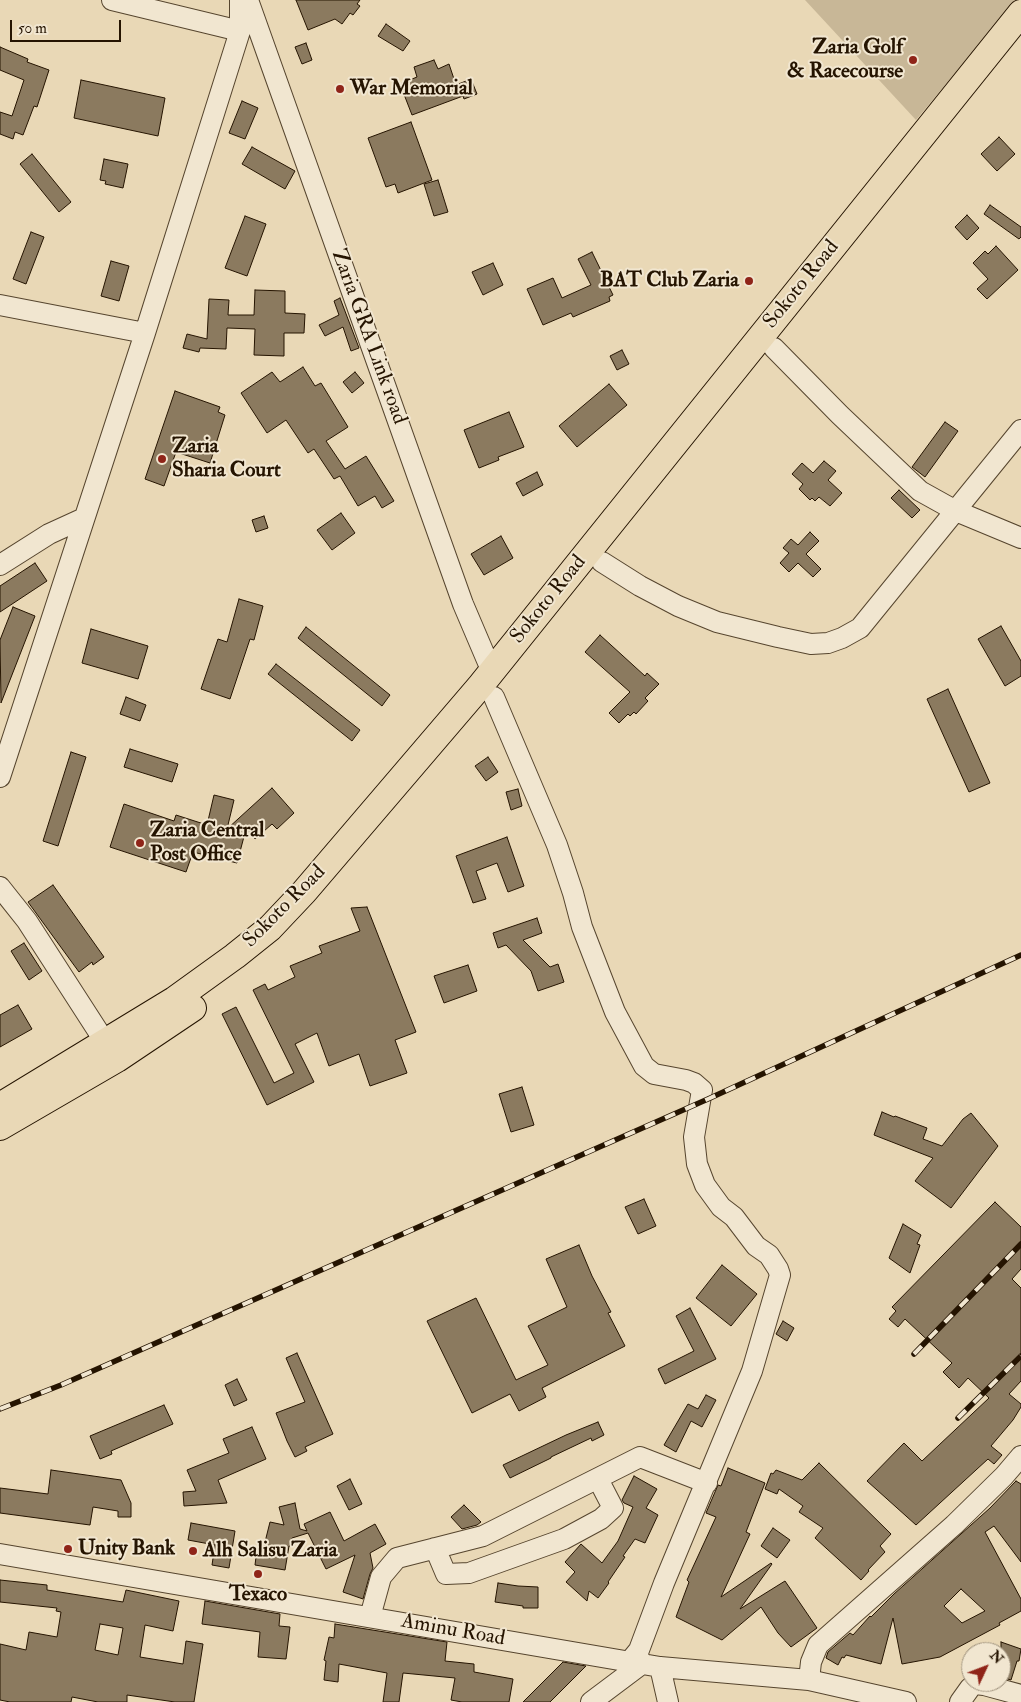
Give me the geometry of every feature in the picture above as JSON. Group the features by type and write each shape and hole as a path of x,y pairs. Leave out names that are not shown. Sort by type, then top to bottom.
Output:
{"main road":[{"name":"Sokoto Road","path":"0,1127 117,1059 238,975 282,940 317,904 349,867 1021,13"},
{"name":"Sokoto Road","path":"0,1106 181,995 270,928 602,562 1021,41"}],"street":[{"path":"112,0 240,30"},
{"path":"0,777 145,333 240,30 240,0"},
{"name":"Zaria GRA Link road","path":"248,0 463,604 557,845 582,927 615,1012 644,1066 654,1074 686,1080 694,1083 702,1090 694,1137 697,1164 704,1185 721,1207 734,1217 756,1246 769,1255 780,1275 752,1370 707,1483"},
{"path":"0,305 145,333"},
{"path":"774,348 840,415 920,491 956,511 1021,538"},
{"path":"602,562 640,586 678,606 717,622 811,644 828,643 860,628 1021,430"},
{"path":"0,564 49,534 84,518"},
{"path":"0,887 27,922 105,1042"},
{"path":"809,1680 811,1662 818,1645 954,1525 1004,1476 1021,1456"},
{"path":"370,1617 381,1577 396,1558 483,1536 640,1457 707,1483 664,1582 639,1650 644,1664 668,1702"},
{"path":"435,1548 446,1574 469,1573 564,1539 601,1519 613,1508 598,1479"},
{"name":"Aminu Road","path":"0,1554 644,1664 809,1680 906,1702"},
{"path":"591,1702 644,1664"},
{"path":"960,1702 975,1684 1021,1695"}],"shaded area":[{"name":"Zaria Golf & Racecourse","path":"805,0 1016,0 916,120"}],"building":[{"path":"296,0 360,0 357,4 360,6 353,15 350,13 342,24 335,19 308,30"},
{"path":"386,24 410,41 403,51 378,36"},
{"path":"306,43 312,60 302,64 295,47"},
{"path":"0,47 28,59 27,62 49,70 37,107 34,106 23,135 15,132 13,139 0,134 0,112 12,116 24,80 0,70"},
{"path":"434,60 438,69 449,64 456,85 471,79 477,94 464,99 463,96 412,115 400,84 417,77 414,67"},
{"path":"81,80 165,98 158,136 74,118"},
{"path":"242,101 258,108 245,139 229,133"},
{"path":"411,122 432,180 398,193 395,184 386,187 368,138"},
{"path":"999,137 1015,154 997,171 981,154"},
{"path":"252,147 295,171 285,189 242,164"},
{"path":"32,154 71,202 59,212 20,164"},
{"path":"104,159 128,164 123,188 105,184 106,181 100,180"},
{"path":"438,180 448,212 434,216 424,184"},
{"path":"990,205 1021,227 1021,237 1019,239 984,214"},
{"path":"967,215 979,228 967,240 955,227"},
{"path":"245,216 266,224 247,276 225,268"},
{"path":"31,232 44,237 26,284 13,279"},
{"path":"996,246 1018,270 987,299 977,289 988,279 973,263 985,251 988,254"},
{"path":"592,252 613,295 609,297 610,301 573,317 571,313 543,325 527,289 553,278 562,298 591,285 578,259"},
{"path":"111,261 129,266 119,301 101,296"},
{"path":"493,263 503,285 483,295 472,272"},
{"path":"255,290 285,291 285,313 305,314 304,333 284,333 284,356 254,355 255,329 227,328 226,349 200,348 199,352 183,348 187,334 207,339 209,299 229,300 228,315 254,315"},
{"path":"340,298 359,348 351,351 343,327 325,336 319,325 339,315 334,301"},
{"path":"622,350 629,364 617,370 610,356"},
{"path":"303,367 315,386 321,383 348,427 326,441 345,469 366,456 394,501 382,508 375,496 358,506 340,476 334,479 314,449 308,453 286,420 267,433 241,393 272,372 280,382"},
{"path":"355,372 364,383 352,393 343,382"},
{"path":"609,384 627,405 577,447 559,426"},
{"path":"175,391 220,407 218,412 225,415 210,463 176,452 164,486 145,479"},
{"path":"509,412 524,447 498,457 499,460 479,468 464,430"},
{"path":"945,422 958,431 925,477 912,467"},
{"path":"824,461 836,471 828,480 842,493 830,506 819,497 815,501 812,498 810,500 799,489 803,484 792,474 802,463 813,473"},
{"path":"537,472 543,485 523,496 516,483"},
{"path":"899,490 920,510 912,518 891,498"},
{"path":"341,513 355,533 332,550 317,530"},
{"path":"264,516 268,528 256,532 252,520"},
{"path":"810,532 819,541 806,554 821,569 813,577 798,563 789,572 780,563 789,553 783,548 791,539 798,545"},
{"path":"501,536 513,558 484,575 471,554"},
{"path":"35,563 47,581 0,612 0,586"},
{"path":"239,599 263,606 254,640 250,639 230,699 201,689 218,639 227,642"},
{"path":"13,607 35,616 1,703 0,640"},
{"path":"1001,626 1021,661 1021,676 1005,686 978,639"},
{"path":"306,627 390,695 382,706 298,638"},
{"path":"91,629 148,646 138,679 82,663"},
{"path":"600,635 645,676 647,673 659,684 645,698 648,701 636,714 634,712 630,716 628,714 619,723 609,713 630,692 585,652"},
{"path":"276,664 360,730 352,741 268,674"},
{"path":"948,689 990,783 969,792 927,699"},
{"path":"126,697 146,705 140,721 120,714"},
{"path":"130,749 178,764 172,782 124,767"},
{"path":"71,752 86,757 58,846 43,841"},
{"path":"488,757 498,772 486,781 475,766"},
{"path":"272,788 294,813 277,829 272,824 255,839 246,829 237,863 193,852 186,872 110,847 124,804 174,821 176,815 207,825 214,795 234,800 227,829"},
{"path":"518,789 522,806 511,810 506,792"},
{"path":"507,837 524,886 508,892 497,863 476,871 486,899 473,903 456,856"},
{"path":"53,885 104,957 93,965 92,962 79,972 28,902"},
{"path":"367,907 416,1032 395,1040 407,1073 370,1086 359,1054 329,1066 317,1033 295,1044 314,1082 267,1105 222,1014 236,1007 274,1083 294,1073 253,990 265,984 268,990 295,977 290,966 322,953 319,946 360,931 351,908"},
{"path":"537,918 542,933 523,940 550,967 558,964 564,982 538,991 531,971 506,945 498,948 493,933"},
{"path":"24,943 42,971 29,980 11,951"},
{"path":"468,965 477,991 444,1003 434,976"},
{"path":"18,1005 32,1029 0,1047 0,1015"},
{"path":"522,1087 534,1125 511,1132 499,1094"},
{"path":"882,1112 927,1128 923,1139 942,1146 963,1119 971,1113 998,1146 951,1208 915,1181 933,1158 874,1135"},
{"path":"644,1199 656,1226 638,1234 625,1207"},
{"path":"995,1202 1021,1227 1021,1269 1012,1279 1021,1288 1021,1381 1009,1394 1021,1404 1021,1407 1013,1420 991,1446 1002,1455 994,1464 988,1459 916,1525 867,1481 904,1443 922,1461 989,1398 968,1378 959,1388 943,1372 952,1363 905,1319 898,1327 889,1319 896,1311 892,1307"},
{"path":"903,1224 921,1235 917,1244 920,1245 910,1273 889,1258"},
{"path":"579,1245 592,1276 611,1312 608,1313 625,1346 542,1388 546,1397 519,1411 510,1394 472,1413 427,1321 476,1298 516,1380 548,1365 528,1326 567,1307 546,1259"},
{"path":"722,1265 757,1294 731,1326 696,1298"},
{"path":"690,1308 716,1359 665,1384 658,1369 694,1351 676,1316"},
{"path":"783,1321 794,1328 787,1341 776,1334"},
{"path":"297,1353 333,1434 305,1447 307,1451 295,1457 276,1413 305,1402 286,1358"},
{"path":"237,1379 247,1400 234,1406 225,1385"},
{"path":"706,1395 716,1400 702,1427 691,1421 676,1452 664,1445 688,1404 698,1409"},
{"path":"164,1405 173,1424 111,1451 112,1454 100,1459 90,1436"},
{"path":"598,1422 604,1435 592,1441 591,1438 510,1478 503,1465"},
{"path":"252,1427 266,1459 218,1480 227,1503 184,1506 183,1492 196,1491 187,1470 229,1453 223,1439"},
{"path":"819,1463 891,1534 880,1546 885,1552 861,1580 815,1538 823,1528 799,1512 803,1506 779,1489 777,1494 765,1489 771,1473 773,1474 776,1470 802,1480"},
{"path":"728,1468 765,1483 746,1532 750,1534 721,1597 771,1563 740,1609 785,1581 817,1628 791,1647 778,1633 761,1607 722,1640 676,1617 689,1582 687,1580 716,1517 706,1513 718,1485 721,1486"},
{"path":"51,1470 121,1480 131,1503 131,1517 118,1517 118,1511 93,1507 90,1525 0,1513 0,1488 48,1494"},
{"path":"634,1476 657,1489 646,1508 658,1515 645,1543 635,1539 598,1598 589,1591 587,1601 566,1582 575,1572 565,1562 581,1544 602,1563 618,1541 633,1507 622,1500"},
{"path":"350,1479 362,1504 349,1510 337,1486"},
{"path":"1016,1481 1021,1484 1021,1562 994,1526 985,1532 1021,1599 1021,1611 968,1642 961,1642 961,1646 940,1657 902,1664 893,1618 881,1664 846,1655 844,1658 842,1657 838,1665 826,1658 828,1652 850,1633 853,1635 894,1594 990,1508","holes":["961,1589 985,1611 962,1623 944,1606"]},
{"path":"295,1503 300,1529 307,1531 304,1524 330,1512 344,1541 375,1524 386,1544 370,1553 373,1568 363,1599 343,1592 355,1555 326,1569 308,1533 292,1538 285,1570 255,1565 257,1549 263,1550 270,1522 284,1525 279,1507"},
{"path":"464,1505 481,1522 462,1529 451,1517"},
{"path":"191,1523 235,1531 229,1568 212,1565 215,1545 188,1540"},
{"path":"773,1528 790,1540 777,1558 761,1546"},
{"path":"0,1580 47,1585 47,1590 123,1602 126,1590 179,1601 173,1631 145,1625 140,1657 183,1664 186,1641 203,1644 194,1702 175,1702 127,1695 127,1702 98,1702 72,1697 71,1702 10,1702 0,1700 0,1644 26,1650 29,1632 57,1637 61,1612 56,1611 57,1608 0,1602","holes":["100,1624 123,1628 118,1655 95,1650"]},
{"path":"498,1583 538,1587 538,1608 523,1608 523,1606 495,1602"},
{"path":"205,1601 280,1614 279,1626 290,1627 286,1659 258,1657 260,1632 202,1624"},
{"path":"335,1624 447,1642 445,1661 474,1664 474,1672 513,1679 509,1702 462,1702 451,1700 455,1678 403,1673 399,1702 383,1702 387,1673 339,1664 338,1682 324,1680 326,1661 324,1660 329,1637 334,1638"},
{"path":"1011,1646 1021,1649 1019,1661 1017,1661 1011,1680"},
{"path":"563,1662 586,1666 550,1702 523,1702"}],"railway":[{"path":"0,1409 61,1385 708,1099 1021,955"},
{"path":"914,1354 1021,1244"},
{"path":"958,1418 1021,1356"}],"place":[{"name":"Zaria Golf & Racecourse","path":"913,60"},
{"name":"War Memorial","path":"340,89"},
{"name":"BAT Club Zaria","path":"749,281"},
{"name":"Zaria Sharia Court","path":"162,459"},
{"name":"Zaria Central Post Office","path":"140,843"},
{"name":"Unity Bank","path":"68,1549"},
{"name":"Alh Salisu Zaria","path":"193,1551"},
{"name":"Texaco","path":"258,1574"}]}
